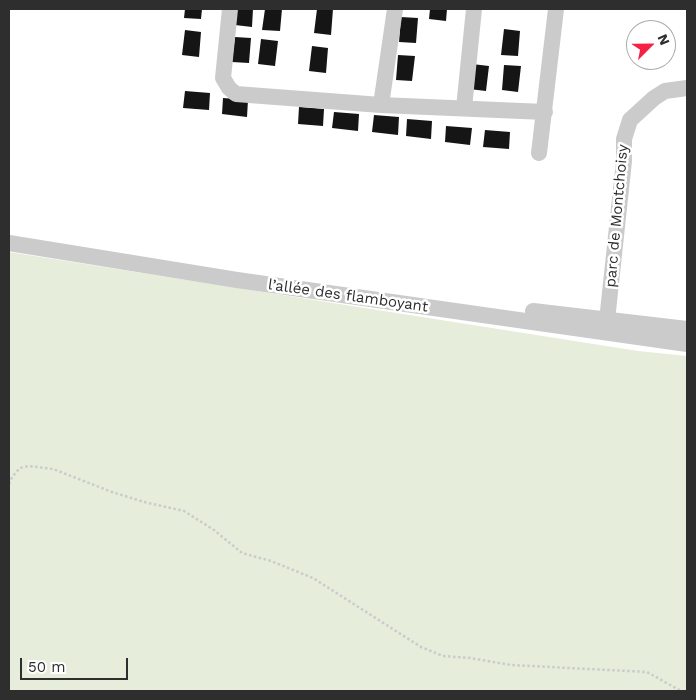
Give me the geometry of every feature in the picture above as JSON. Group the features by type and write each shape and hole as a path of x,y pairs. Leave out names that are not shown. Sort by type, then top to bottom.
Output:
{"street":[{"path":"230,9 222,78 236,94 381,105 545,112"},
{"path":"381,105 395,9"},
{"path":"464,108 474,9"},
{"path":"539,153 556,9"},
{"name":"parc de Montchoisy","path":"607,327 624,160 624,139 630,120 654,98 665,91 687,88"},
{"name":"l’allée des flamboyant","path":"9,234 607,327 687,344"},
{"name":"l’allée des flamboyant","path":"9,243 237,280 607,327 687,329"}],"path":[{"path":"9,484 20,468 29,466 53,469 112,492 144,502 184,511 214,530 242,553 271,561 313,578 420,647 443,656 470,658 511,665 647,672 681,691"}],"green space":[{"path":"9,252 638,351 687,356 687,691 9,691"}],"building":[{"path":"185,9 202,9 201,19 184,18"},
{"path":"236,9 253,9 252,27 235,25"},
{"path":"265,9 282,9 280,31 262,30"},
{"path":"317,9 333,9 331,35 314,33"},
{"path":"430,9 447,9 446,21 429,19"},
{"path":"401,17 418,18 416,43 399,42"},
{"path":"504,29 520,31 518,56 501,55"},
{"path":"185,30 201,32 199,57 182,55"},
{"path":"235,37 251,38 249,63 232,62"},
{"path":"261,39 278,41 275,66 258,64"},
{"path":"312,46 328,48 326,73 309,71"},
{"path":"398,55 415,56 412,81 396,80"},
{"path":"472,64 489,66 486,91 469,89"},
{"path":"504,65 521,66 518,92 502,90"},
{"path":"185,91 210,93 209,110 183,108"},
{"path":"223,98 248,100 247,117 222,114"},
{"path":"299,107 324,109 323,126 298,124"},
{"path":"334,112 359,114 358,131 332,128"},
{"path":"374,115 399,117 398,135 372,132"},
{"path":"407,119 432,121 431,139 406,136"},
{"path":"446,126 472,128 470,145 445,142"},
{"path":"485,130 510,132 509,149 483,147"}]}
